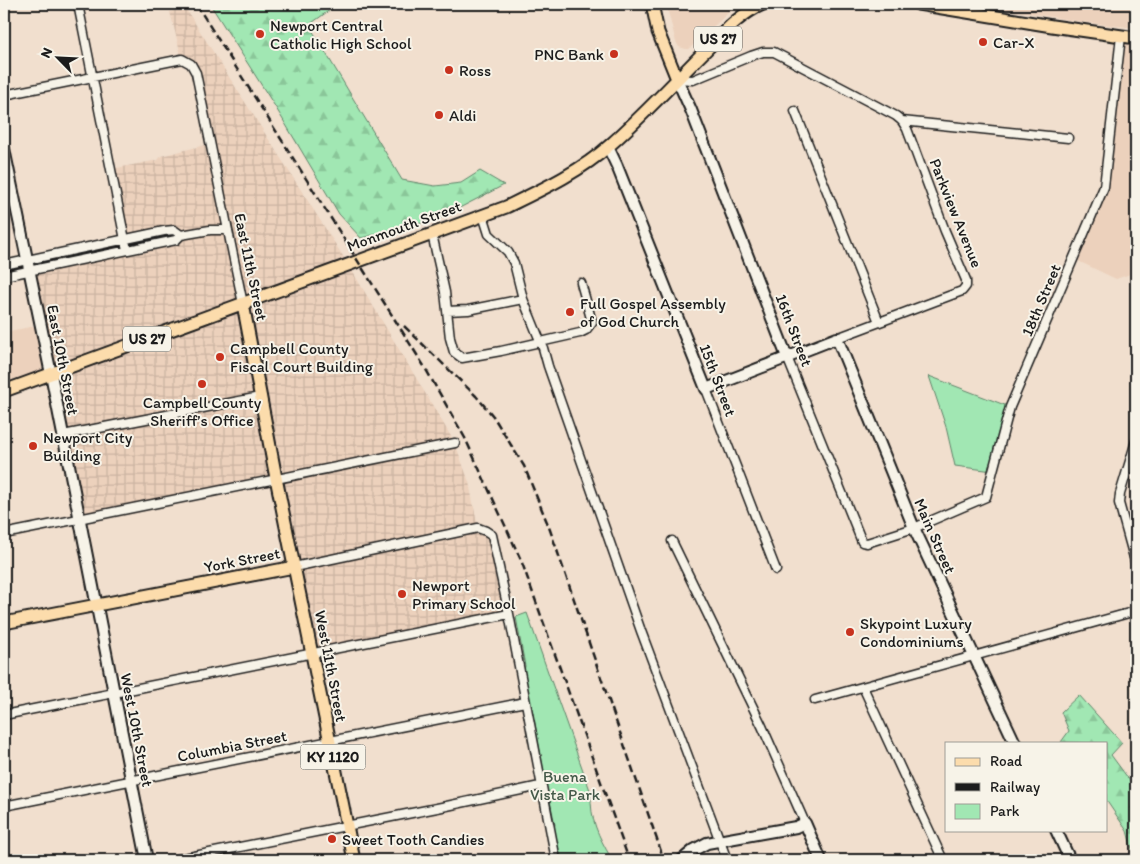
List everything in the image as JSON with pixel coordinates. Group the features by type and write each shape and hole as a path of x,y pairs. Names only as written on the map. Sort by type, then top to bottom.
{"main road":[{"path":"652,4 658,32 677,79"},
{"name":"Monmouth Street","path":"4,391 506,207 555,182 582,166 608,147 739,20 763,4"},
{"path":"913,4 924,12 993,22 1004,18"},
{"path":"918,4 1136,38"},
{"name":"East 11th Street","path":"243,304 294,567"},
{"name":"York Street","path":"4,623 294,567"},
{"name":"West 11th Street","path":"294,567 354,860"}],"street":[{"path":"78,4 127,250"},
{"name":"18th Street","path":"914,528 983,499 987,494 1010,408 1104,187 1121,36"},
{"path":"677,79 693,80 751,56 763,52 774,52 902,120 1068,138"},
{"name":"East 11th Street","path":"93,77 182,59 191,64 196,73 243,304"},
{"path":"4,95 93,77"},
{"name":"16th Street","path":"677,79 862,542 867,543 914,528"},
{"path":"794,111 879,322"},
{"name":"Parkview Avenue","path":"706,389 962,292 967,283 902,120"},
{"name":"15th Street","path":"608,147 706,389 776,570"},
{"name":"East 10th Street","path":"4,149 51,374 96,606"},
{"path":"482,215 489,234 508,252 514,263 523,298 646,646 727,860"},
{"path":"4,265 174,230 181,234 227,230"},
{"path":"4,276 176,240 181,234"},
{"path":"432,234 445,292 450,338 454,352 458,356 465,358 580,333 586,330 592,322 581,283"},
{"path":"447,311 468,310 523,298"},
{"name":"Main Street","path":"837,338 914,528 1015,742"},
{"path":"63,435 173,416 260,397"},
{"path":"1136,441 1119,503 1136,565"},
{"path":"4,534 455,443"},
{"name":"York Street","path":"294,567 478,528 492,535 509,614"},
{"path":"672,541 762,726 822,860"},
{"name":"West 10th Street","path":"96,606 147,860"},
{"path":"815,700 974,657 1136,610"},
{"path":"4,715 509,614 540,786 556,860"},
{"path":"863,687 943,860"},
{"name":"Columbia Street","path":"4,806 525,702"},
{"path":"174,860 540,786"},
{"path":"682,860 694,850 707,844 796,827 805,823"},
{"path":"1057,832 1070,860"}],"shaded area":[{"path":"666,4 742,4 728,13 689,49 686,49 679,47 676,42"},
{"path":"974,4 1136,4 1136,28 1081,22"},
{"path":"184,6 348,264 455,443 469,482 478,528 492,535 509,614 312,653 276,478 79,519 27,260 125,239 112,169 158,160 161,156 209,144 196,73 182,59 170,12"},
{"path":"1121,36 1136,38 1136,272 1116,279 1074,259 1104,187"},
{"path":"41,325 51,374 4,391 4,332"}],"green space":[{"path":"210,4 362,4 355,9 334,7 309,25 402,180 435,186 461,183 480,171 504,185 438,219 361,238 339,214 276,108"},
{"path":"929,376 1010,407 993,471 955,466 946,427"},
{"name":"Buena Vista Park","path":"527,613 591,793 593,819 611,858 604,860 558,860 553,829 555,825 550,801 546,798 541,773 543,768 534,719 529,715 523,674 525,666 516,617"},
{"path":"1079,695 1122,743 1111,755 1136,789 1136,857 1134,856 1127,831 1108,803 1108,742 1061,742 1069,731 1061,712"}],"railway":[{"path":"196,4 424,366 465,438 521,560 629,860"},
{"path":"404,326 476,396 493,416 524,466 549,527 664,860"}],"place":[{"name":"Newport Central Catholic High School","path":"260,34"},
{"name":"Car-X","path":"983,42"},
{"name":"PNC Bank","path":"614,54"},
{"name":"Ross","path":"449,70"},
{"name":"Aldi","path":"439,115"},
{"name":"Full Gospel Assembly of God Church","path":"570,312"},
{"name":"Campbell County Fiscal Court Building","path":"220,357"},
{"name":"Campbell County Sheriff’s Office","path":"202,384"},
{"name":"Newport City Building","path":"33,446"},
{"name":"Newport Primary School","path":"402,594"},
{"name":"Skypoint Luxury Condominiums","path":"850,632"},
{"name":"Sweet Tooth Candies","path":"332,839"}]}
